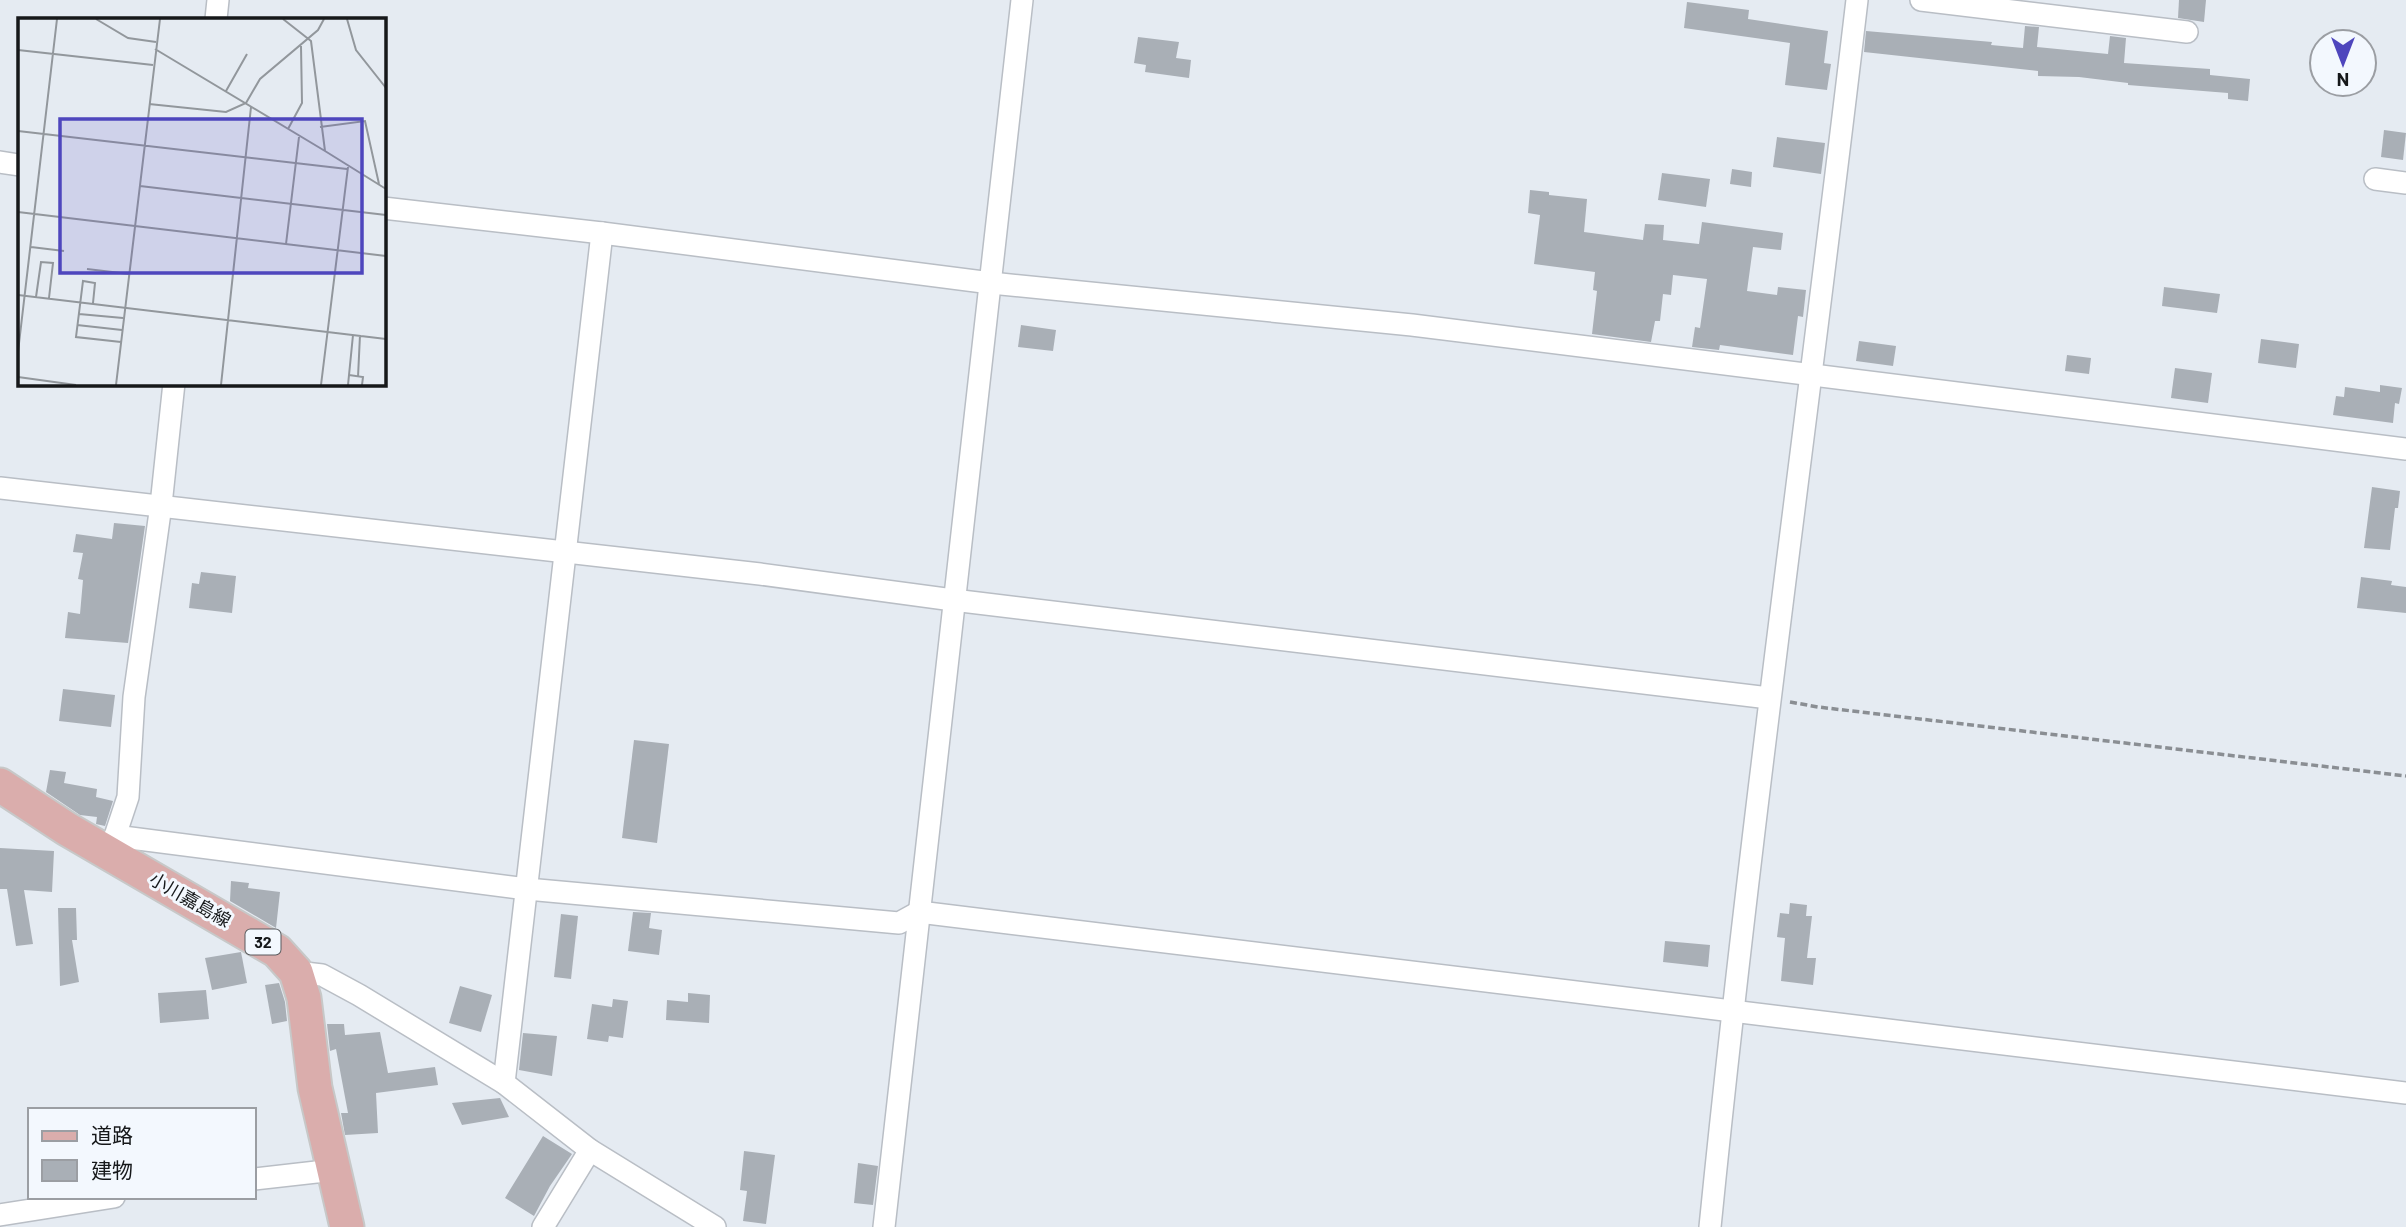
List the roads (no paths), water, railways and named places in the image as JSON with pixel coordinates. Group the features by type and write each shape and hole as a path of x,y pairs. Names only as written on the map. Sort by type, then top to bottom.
{"main road":[{"name":"小川嘉島線","path":"0,785 67,829 111,844 277,951 296,972"},
{"name":"32","path":"296,972 304,998 315,1088 347,1227"}],"street":[{"path":"216,18 219,0"},
{"path":"884,1227 1022,0"},
{"path":"1710,1227 1732,1010 1769,698 1812,377 1857,0"},
{"path":"1921,0 2187,32"},
{"path":"0,162 18,165"},
{"path":"2375,179 2406,183"},
{"path":"385,208 991,283 1412,325 2406,449"},
{"path":"504,1083 602,233"},
{"path":"174,385 161,505 134,698 128,797 111,844 527,889 899,923 919,912 2406,1093"},
{"path":"0,488 760,574 953,600 1769,698"},
{"path":"296,972 322,975 504,1083 590,1150 715,1227"},
{"path":"543,1227 590,1150"},
{"path":"256,1179 334,1170"},
{"path":"0,1215 101,1199"}]}
